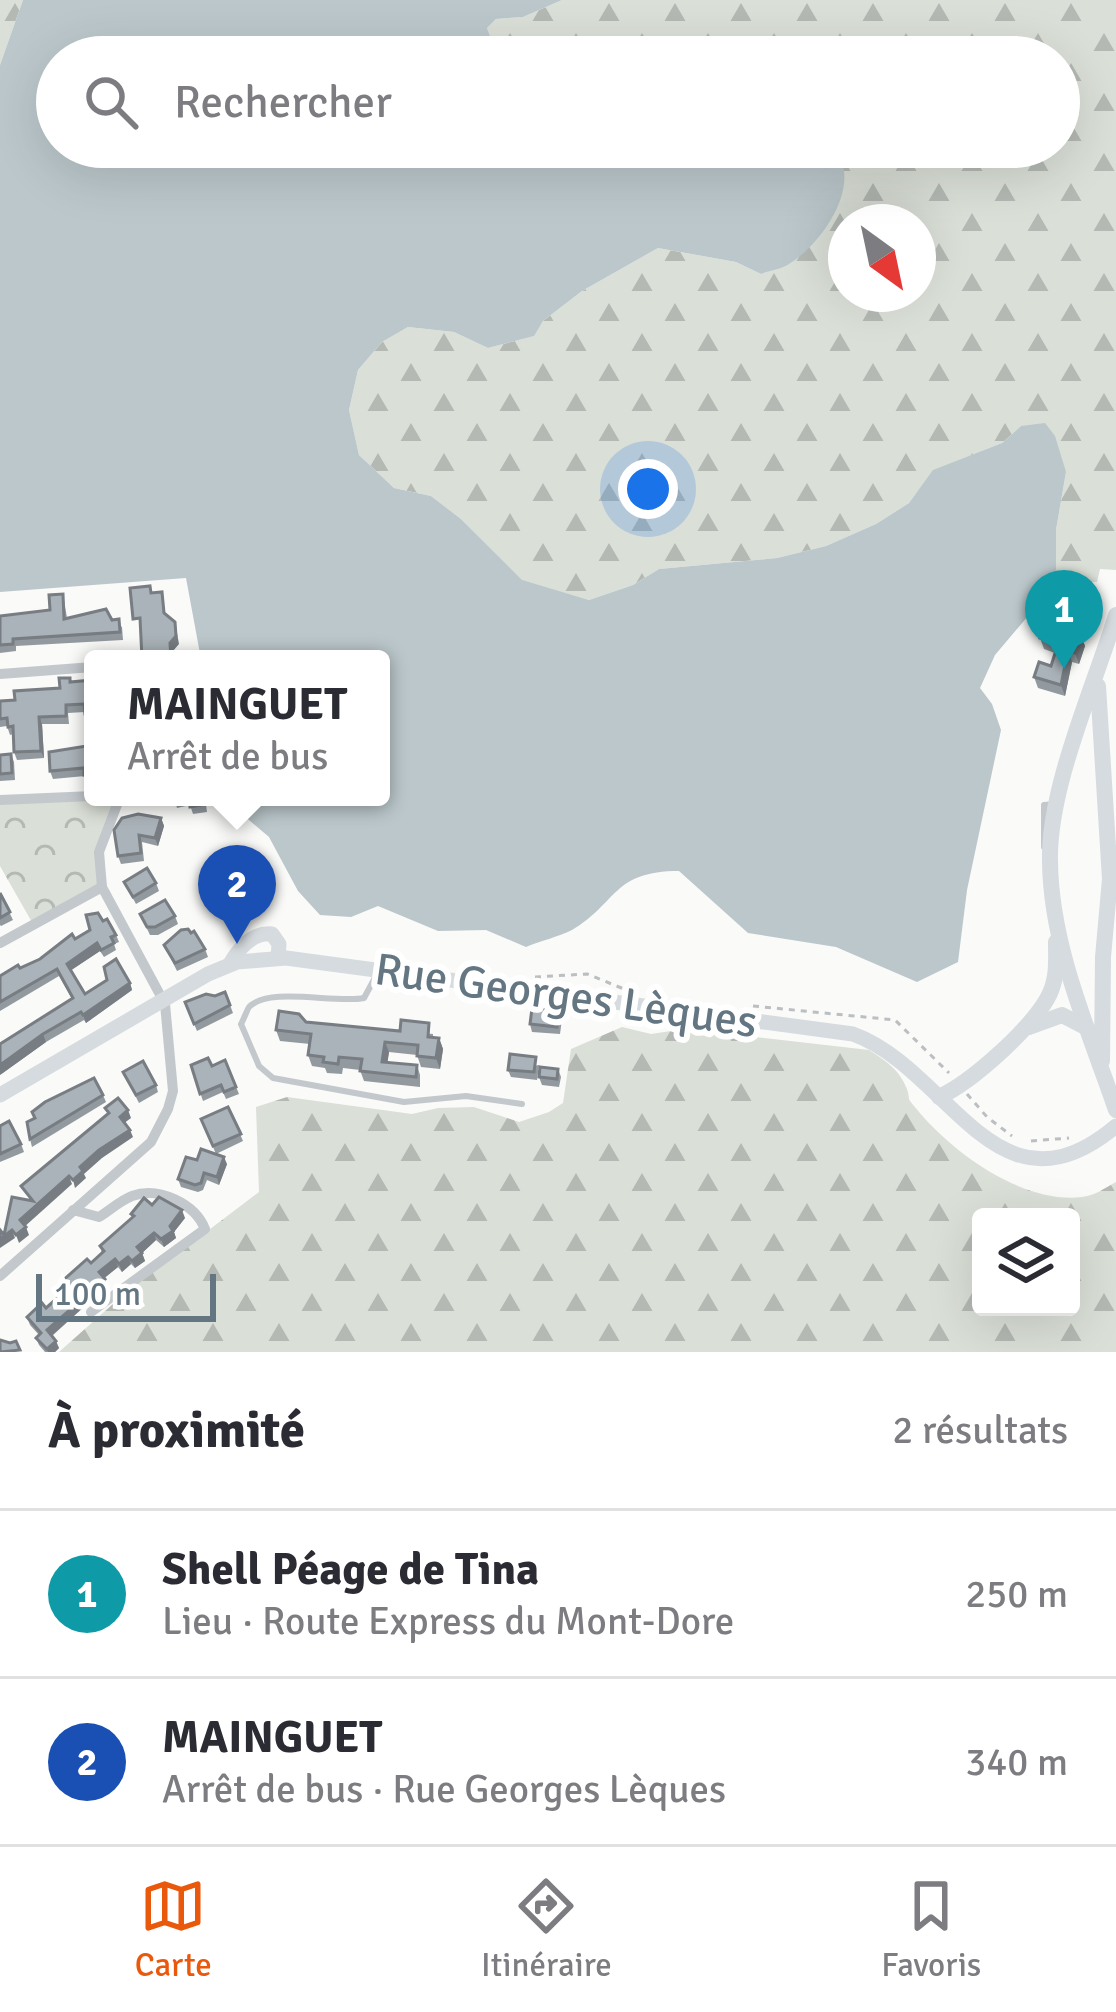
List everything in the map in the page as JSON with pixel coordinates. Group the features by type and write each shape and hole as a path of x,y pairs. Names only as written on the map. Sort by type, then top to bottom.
{"main road":[{"path":"945,1103 960,1084 1023,1030 1047,999 1057,974 1049,859 1058,804 1116,615"},
{"path":"1097,677 1116,919"},
{"path":"1096,1029 1110,879"},
{"path":"1054,917 1096,1029 1116,1110"},
{"path":"230,964 243,946 263,934 272,934 278,941 278,958"},
{"name":"Rue Georges Lèques","path":"0,1095 230,964 278,958 853,1034 886,1049 990,1144 1035,1158 1077,1150 1116,1126"},
{"path":"1096,1029 1116,984"},
{"path":"1023,1030 1062,1015 1096,1029"}],"street":[{"path":"0,674 84,668"},
{"path":"0,800 84,796"},
{"path":"0,1276 152,1142 173,1091 163,999 102,887 99,852 116,806"},
{"path":"0,943 102,887"},
{"path":"73,1210 99,1217 133,1196 159,1194 183,1203 204,1222 205,1229 92,1312"}],"lane":[{"path":"378,970 364,998 345,1002 264,999 249,1007 242,1024 259,1066 273,1078 298,1085 404,1102 466,1096 522,1104"}],"green space":[{"path":"0,0 23,0 0,65"},
{"path":"562,0 1116,0 1116,570 1100,569 1097,582 1051,581 1066,472 1021,426 1002,443 934,470 909,503 826,546 777,558 659,569 633,585 589,600 522,581 461,519 431,496 394,488 359,455 349,410 358,370 382,342 408,327 454,332 488,348 533,336 543,321 582,291 658,248 736,262 761,274 799,255 828,215 828,312 936,312 936,204 832,204 840,168 1080,168 1080,36 490,36 487,28 496,19 523,17"},
{"path":"84,799 84,806 116,806 99,852 102,887 33,924 0,866 0,800"},
{"path":"622,1027 651,1034 684,1029 869,1050 896,1071 910,1101 929,1123 989,1171 1035,1192 1059,1197 1086,1196 1116,1182 1116,1352 59,1352 123,1295 259,1192 256,1107 287,1097 412,1114 474,1107 519,1122 563,1103 571,1049"}],"shaded area":[{"path":"23,0 562,0 523,17 496,19 487,28 490,36 36,36 36,168 843,168 842,194 838,204 828,204 828,224 815,242 786,266 761,274 736,262 658,248 582,291 543,321 534,336 488,348 454,332 408,327 382,342 358,370 349,410 359,455 394,488 431,496 461,519 522,580 589,600 633,585 659,569 777,558 826,546 909,503 933,470 1002,443 1021,426 1045,423 1055,436 1066,472 1056,530 1056,570 1044,597 995,655 980,688 1001,730 967,890 958,962 917,982 836,947 748,933 679,871 640,876 572,930 526,947 486,930 438,931 378,906 351,917 320,915 298,891 269,837 231,806 390,806 390,650 199,650 186,578 0,592 0,65"}],"building":[{"path":"150,586 151,593 162,592 164,613 175,622 170,650 142,650 140,618 133,619 130,588"},
{"path":"63,594 64,619 106,609 112,620 119,619 120,632 13,639 13,644 0,645 0,616 50,610 49,595"},
{"path":"1045,623 1080,634 1075,653 1068,650 1061,685 1034,677 1039,662 1051,666 1058,644 1040,638"},
{"path":"59,678 84,681 84,704 66,705 66,716 39,717 41,751 14,752 13,726 8,727 7,718 0,719 0,701 15,700 14,691 60,688"},
{"path":"84,746 84,768 50,771 49,752"},
{"path":"11,754 12,773 0,774 0,755"},
{"path":"138,814 161,818 155,838 139,835 141,853 118,856 114,830 122,818"},
{"path":"147,868 156,883 133,897 124,882"},
{"path":"0,893 10,912 0,918"},
{"path":"165,900 175,916 147,927 140,914"},
{"path":"98,913 116,935 111,937 114,943 101,950 97,943 67,964 85,994 107,980 104,967 116,959 130,983 0,1065 0,1044 73,998 57,969 0,1002 0,976 40,959 72,934 75,939 90,930 86,915"},
{"path":"188,929 205,949 175,963 164,945"},
{"path":"225,992 230,1005 194,1024 185,1002"},
{"path":"532,1008 559,1012 557,1027 530,1024"},
{"path":"279,1011 299,1014 306,1022 400,1031 401,1020 429,1023 428,1037 439,1038 436,1058 417,1056 418,1045 385,1042 382,1062 417,1065 416,1077 360,1071 362,1059 339,1057 338,1064 323,1062 324,1057 308,1055 311,1034 276,1030"},
{"path":"510,1054 536,1057 534,1072 508,1070"},
{"path":"208,1058 212,1066 225,1060 236,1087 224,1092 221,1085 200,1094 191,1065"},
{"path":"143,1061 156,1085 136,1095 123,1072"},
{"path":"540,1067 558,1069 557,1079 539,1077"},
{"path":"94,1078 103,1095 30,1139 27,1122 35,1118 32,1112"},
{"path":"118,1098 128,1110 120,1117 130,1130 99,1150 73,1180 69,1176 20,1220 26,1227 0,1239 12,1197 33,1201 21,1186 109,1113 105,1108"},
{"path":"228,1107 241,1134 213,1146 201,1119"},
{"path":"9,1121 21,1144 0,1154 0,1126"},
{"path":"201,1149 224,1157 217,1177 204,1173 195,1185 178,1179 186,1157 197,1160"},
{"path":"159,1197 182,1210 170,1226 173,1231 161,1239 154,1233 137,1247 142,1253 132,1261 128,1257 119,1264 115,1259 99,1272 105,1279 47,1330 56,1341 47,1349 27,1317 62,1294 60,1283 104,1251 100,1246 134,1216 144,1198 152,1205"},
{"path":"0,1340 16,1341 20,1350 0,1352"}],"place":[{"name":"Shell Péage de Tina","path":"1064,669"},
{"name":"MAINGUET","path":"237,944"}]}
